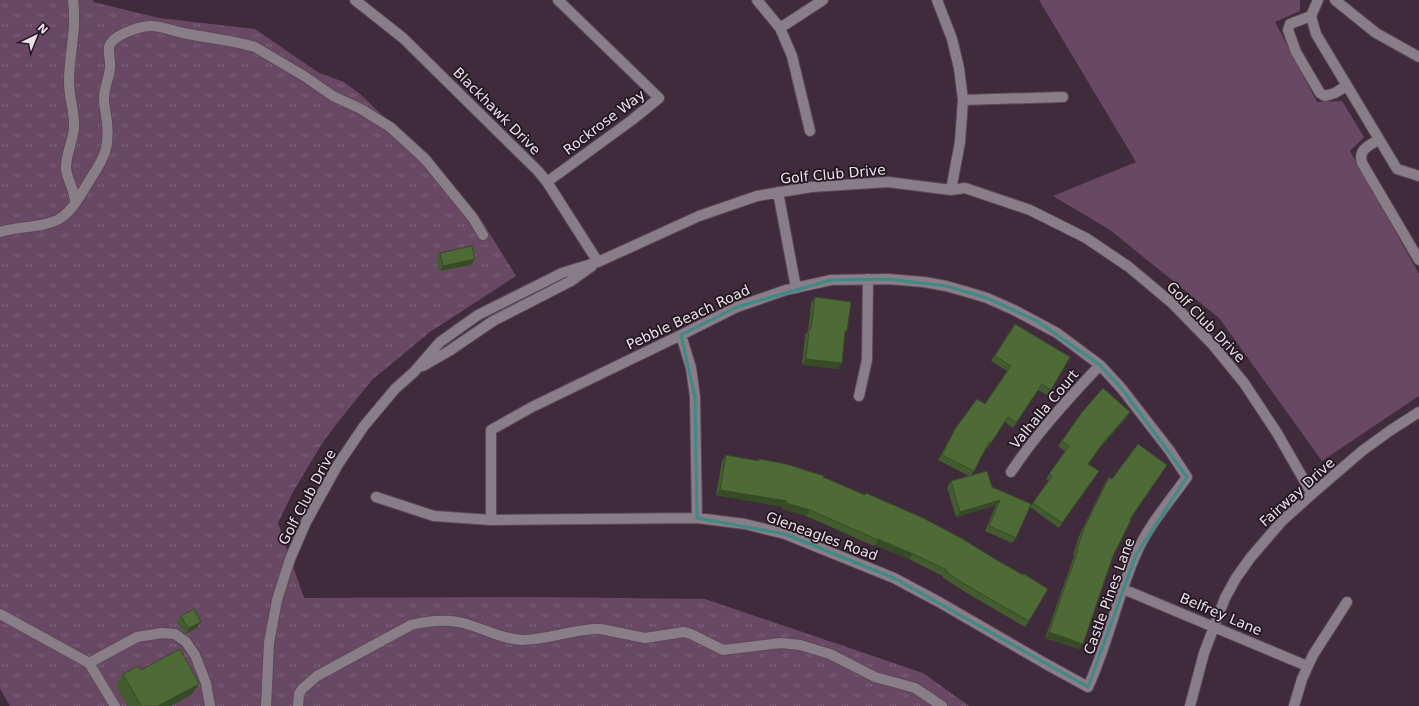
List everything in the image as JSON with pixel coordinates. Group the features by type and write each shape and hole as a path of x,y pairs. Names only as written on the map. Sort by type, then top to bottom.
{"street":[{"path":"73,0 74,29 69,84 74,127 73,138 66,165 68,176 74,189 75,202"},
{"name":"Blackhawk Drive","path":"355,0 403,38 538,171 547,182 598,262"},
{"name":"Rockrose Way","path":"547,182 632,120 659,98 558,0"},
{"path":"757,0 780,28 792,56 810,130"},
{"path":"780,28 822,0"},
{"path":"937,0 952,39 959,68 963,100 960,142 951,190"},
{"path":"1318,0 1310,16 1290,24 1288,30 1296,52 1320,93 1325,96 1335,93 1346,86"},
{"path":"1335,0 1376,33 1419,57"},
{"path":"1310,16 1316,34 1378,140 1397,169 1419,176"},
{"path":"0,232 46,224 59,219 67,213 100,165 107,146 104,90 110,70 109,48 111,42 124,34 143,27 151,26 194,36 246,44 255,47 304,76 333,96 367,113 390,128 425,159 473,218 483,235"},
{"path":"963,100 1063,97"},
{"path":"1378,140 1366,147 1361,152 1362,163 1419,260"},
{"name":"Golf Club Drive","path":"266,706 269,643 277,600 290,559 306,522 337,466 364,426 395,390 426,362 440,342 478,315 562,273 598,262 699,216 757,196 811,187 888,182 951,190 965,188 1030,210 1086,238 1129,267 1173,304 1213,345 1244,383 1277,433 1312,494"},
{"path":"778,192 796,288"},
{"path":"859,396 867,360 868,279"},
{"name":"Pebble Beach Road","path":"491,520 491,430 532,406 682,336 737,307 796,288 831,280 888,279 939,284 988,298 1057,333 1100,365 1122,389 1170,451 1187,477"},
{"path":"682,336 691,368 695,397 697,518"},
{"name":"Valhalla Court","path":"1011,472 1022,455 1052,417 1100,365"},
{"name":"Fairway Drive","path":"1190,706 1204,653 1225,598 1236,578 1251,558 1282,521 1312,494 1362,452 1391,430 1419,412"},
{"name":"Castle Pines Lane","path":"1088,686 1098,665 1123,589 1141,543 1187,477"},
{"name":"Gleneagles Road","path":"376,497 434,516 491,520 697,518 745,524 785,534 894,578 939,602 1046,664 1088,686"},
{"name":"Belfrey Lane","path":"1123,589 1307,666"},
{"path":"1294,706 1307,666 1347,602"},
{"path":"0,614 89,663 115,706"},
{"path":"298,706 299,694 302,689 317,676 411,625 434,621 462,623 501,636 521,640 556,636 594,629 645,638 684,632 723,650 736,650 771,644 800,645 830,654 875,677 915,688 942,706"},
{"path":"89,663 137,637 162,633 175,634 186,642 195,655 206,683 210,706"}],"highlighted area":[{"path":"888,279 946,286 987,298 1037,321 1100,365 1122,389 1187,477 1136,555 1088,687 894,578 785,534 697,518 695,397 681,335 737,307 831,280"}],"green space":[{"path":"0,0 93,0 93,2 159,18 255,29 319,73 344,82 360,94 440,170 482,221 516,276 430,332 373,379 323,442 293,492 278,523 304,598 533,597 705,599 923,673 969,706 10,706 0,689"},
{"path":"1039,0 1300,0 1300,11 1275,22 1317,102 1342,101 1364,137 1350,151 1419,274 1419,396 1322,461 1219,318 1110,230 1053,196 1136,162"}],"building":[{"path":"472,246 475,259 443,266 440,253"},
{"path":"815,297 851,302 847,331 845,331 842,363 806,359 809,329 811,329"},
{"path":"1015,324 1070,357 1051,390 1042,384 1016,423 1008,417 991,443 989,442 974,471 942,455 955,429 977,399 985,404 1011,366 995,356"},
{"path":"1103,388 1130,412 1103,443 1088,464 1099,471 1062,523 1033,503 1052,476 1049,474 1069,446 1062,441 1082,412"},
{"path":"1138,444 1167,465 1130,519 1131,520 1113,556 1083,644 1049,632 1078,550 1077,549 1083,531 1109,477 1112,479"},
{"path":"726,455 786,464 824,476 823,477 865,495 866,493 923,518 961,538 1048,589 1029,621 971,588 946,572 947,570 810,510 786,503 787,501 720,490"},
{"path":"987,471 992,487 1031,504 1016,538 989,526 1000,500 960,512 951,481"},
{"path":"194,609 201,622 189,628 181,616"},
{"path":"180,649 199,684 158,706 141,706 123,674 138,666 141,670"}]}
